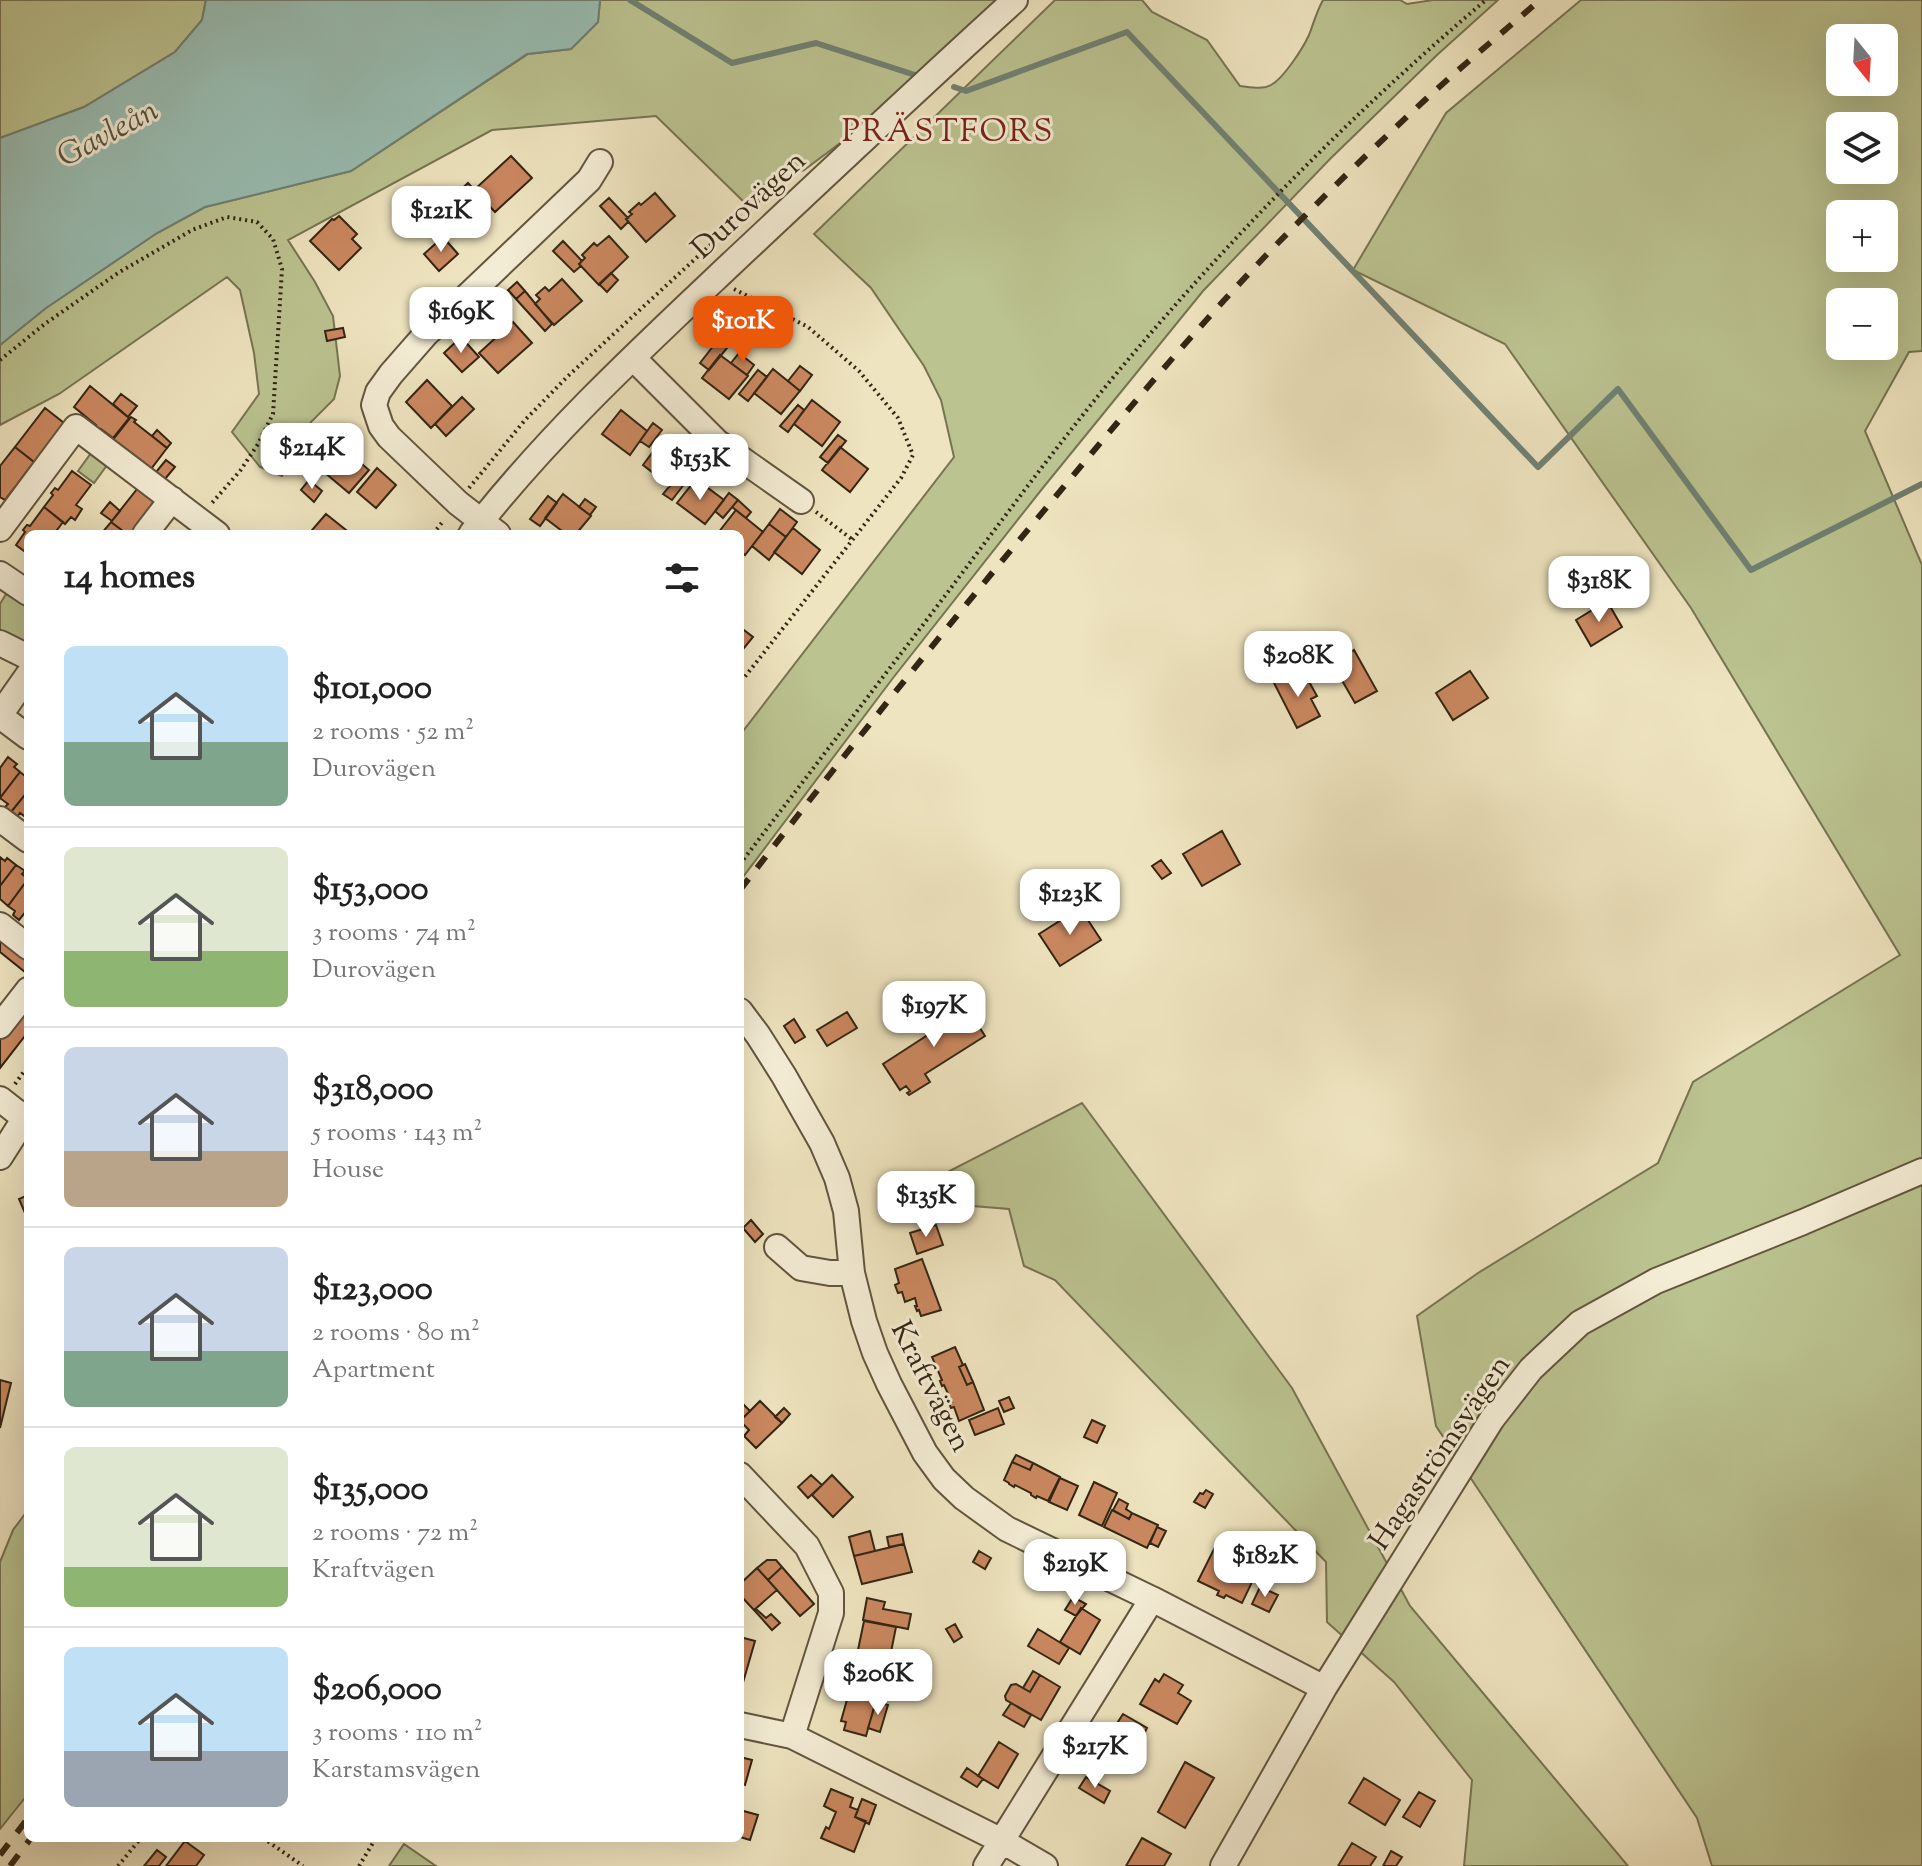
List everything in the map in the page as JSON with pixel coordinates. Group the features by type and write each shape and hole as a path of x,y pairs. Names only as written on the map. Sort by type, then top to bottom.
{"street":[{"name":"Durovägen","path":"484,530 556,435 633,358 1015,0"},
{"path":"484,530 389,437 376,415 374,405 378,392 426,334 558,211 589,180 600,162"},
{"path":"633,358 717,442 801,501"},
{"path":"0,529 76,427 207,526"},
{"path":"148,530 172,499"},
{"path":"0,574 24,590"},
{"path":"0,643 24,655"},
{"path":"24,681 0,715 24,734"},
{"path":"0,819 24,837"},
{"path":"0,925 24,944"},
{"path":"0,1026 24,995"},
{"name":"Kraftvägen","path":"744,1016 778,1066 822,1143 837,1178 846,1211 852,1273 864,1321 889,1384 925,1453 944,1479 964,1498 1007,1529 1152,1599 1324,1688"},
{"path":"0,1099 24,1115"},
{"path":"0,1157 24,1121"},
{"name":"Hagaströmsvägen","path":"1223,1866 1324,1688 1492,1419 1531,1369 1580,1323 1656,1281 1922,1171"},
{"path":"777,1247 801,1268 852,1273"},
{"path":"744,1479 807,1546 831,1593 831,1613 792,1736"},
{"path":"986,1866 1152,1599"},
{"path":"744,1726 792,1736 1002,1841 1045,1866"}],"path":[{"path":"744,859 1016,501 1107,386 1214,261 1333,139 1486,0"},
{"path":"490,462 568,376 757,202 780,186 797,185 805,195"},
{"path":"0,360 46,323 118,273 192,230 227,217 257,222 273,239 282,269 273,414 207,526"},
{"path":"714,281 808,327 859,371 898,418 913,455 901,478 744,678"},
{"path":"801,501 853,540"},
{"path":"118,1866 138,1842"},
{"path":"269,1842 303,1866"},
{"path":"359,1866 374,1842"}],"green space":[{"path":"0,0 206,0 202,20 175,52 84,107 0,138"},
{"path":"600,0 999,0 851,135 804,170 763,185 745,203 656,116 492,130 288,240 333,316 340,376 334,399 311,422 282,476 260,467 232,432 259,394 254,353 240,290 227,277 59,394 0,425 0,345 46,308 157,233 205,207 351,171 528,54 571,49 598,22"},
{"path":"1055,0 1142,0 1152,12 1207,40 1240,86 1260,88 1276,81 1293,62 1309,35 1323,0 1400,0 1407,4 1433,0 1498,0 1330,159 1203,291 893,678 744,876 744,730 954,457 941,400 924,366 871,288 814,234"},
{"path":"1581,0 1922,0 1922,351 1909,352 1865,431 1922,565 1922,1866 1712,1866 1697,1818 1436,1426 1417,1316 1478,1273 1658,1163 1693,1082 1900,955 1691,608 1505,344 1353,270 1446,113"},
{"path":"94,449 110,461 94,483 78,471"},
{"path":"6,594 24,605 24,645 0,633 0,604"},
{"path":"1082,1103 1292,1388 1410,1606 1628,1866 1464,1866 1472,1780 1394,1682 1327,1622 1326,1562 1055,1280 1024,1266 1009,1209 960,1205 926,1183"},
{"path":"24,1515 24,1799 0,1829 0,1562 13,1530"},
{"path":"404,1844 436,1866 389,1866"}],"water":[{"name":"Gavleån","path":"206,0 600,0 598,22 571,49 527,54 351,171 205,207 157,233 46,308 0,345 0,138 84,107 175,52 202,20"}],"building":[{"path":"511,156 532,178 495,212 474,190"},
{"path":"468,183 489,206 474,220 453,197"},
{"path":"655,193 675,216 646,242 626,219 639,203 641,205"},
{"path":"609,198 628,218 621,229 600,206"},
{"path":"339,216 357,234 352,239 361,248 339,270 310,241"},
{"path":"609,236 628,257 599,285 579,264 585,258 582,255 594,243 597,246"},
{"path":"443,237 458,254 439,271 424,254"},
{"path":"563,241 582,261 574,272 553,251"},
{"path":"611,273 618,280 607,292 599,284"},
{"path":"562,279 582,301 554,325 535,304 540,299 536,295 545,287 549,291"},
{"path":"517,282 525,291 516,299 508,290"},
{"path":"525,291 552,324 545,331 516,299"},
{"path":"513,322 532,343 498,373 479,353"},
{"path":"343,328 345,337 327,341 325,331"},
{"path":"461,337 479,357 462,372 444,353"},
{"path":"718,340 727,348 709,370 700,363"},
{"path":"739,353 754,365 747,375 731,363"},
{"path":"720,355 748,376 729,399 702,378"},
{"path":"800,366 812,375 800,391 788,381"},
{"path":"773,369 800,391 781,414 754,393"},
{"path":"758,370 767,377 748,401 739,394"},
{"path":"427,380 452,406 431,428 406,402"},
{"path":"90,386 129,418 113,438 101,429 99,431 74,407"},
{"path":"121,394 137,406 128,417 113,404"},
{"path":"462,397 474,409 446,436 435,424"},
{"path":"812,400 840,422 822,446 794,424"},
{"path":"798,405 804,410 788,432 780,426"},
{"path":"45,408 64,423 47,451 44,449 34,462 15,447"},
{"path":"621,410 647,431 630,455 602,434"},
{"path":"131,417 167,448 151,469 139,459 137,462 132,458 134,455 112,441"},
{"path":"653,423 662,430 649,447 640,441"},
{"path":"157,430 171,443 167,448 152,436"},
{"path":"311,435 324,445 313,458 300,447"},
{"path":"838,435 846,441 828,463 820,457"},
{"path":"330,437 369,470 349,493 311,461"},
{"path":"661,441 688,462 670,486 643,465"},
{"path":"15,447 34,462 18,483 21,485 18,489 15,487 5,500 0,497 0,466"},
{"path":"840,447 868,469 850,492 822,470"},
{"path":"166,460 175,467 165,479 156,472"},
{"path":"377,468 396,485 376,508 357,492"},
{"path":"72,471 91,485 76,505 82,509 75,520 71,517 65,524 44,507 53,495 51,493 55,488 58,490"},
{"path":"677,477 685,483 672,500 663,494"},
{"path":"696,479 724,500 705,524 677,503"},
{"path":"309,480 322,491 314,502 301,490"},
{"path":"141,484 161,498 136,530 122,530 111,522"},
{"path":"729,493 738,500 723,518 715,511"},
{"path":"563,494 591,516 579,530 561,530 545,518"},
{"path":"548,496 557,503 540,526 530,519"},
{"path":"585,499 596,507 590,515 579,507"},
{"path":"738,500 751,512 746,518 732,507"},
{"path":"110,502 120,511 112,521 101,513"},
{"path":"44,507 63,522 57,530 23,530 30,526"},
{"path":"780,509 797,522 786,537 769,524"},
{"path":"736,510 763,532 745,555 744,530 720,530"},
{"path":"326,514 346,530 312,530"},
{"path":"111,522 122,530 104,530"},
{"path":"769,524 786,537 769,560 752,546"},
{"path":"793,528 820,550 802,574 774,552"},
{"path":"24,533 24,551 16,545"},
{"path":"1607,601 1622,627 1591,646 1576,620"},
{"path":"744,630 753,637 744,648"},
{"path":"1354,650 1377,691 1355,703 1332,663"},
{"path":"1470,671 1488,698 1453,720 1436,693"},
{"path":"1294,672 1299,682 1307,678 1317,696 1311,699 1320,716 1297,728 1274,683"},
{"path":"8,757 17,764 14,767 20,772 0,798 0,768"},
{"path":"20,772 24,775 24,796 11,812 5,807 8,804 0,798"},
{"path":"24,796 24,816 20,813 17,817 11,812"},
{"path":"1222,831 1240,864 1202,886 1183,854"},
{"path":"0,857 16,865 0,886"},
{"path":"1161,860 1171,873 1162,879 1152,866"},
{"path":"16,865 24,870 24,884 8,906 0,899 0,886"},
{"path":"24,884 24,914 19,920 13,915 15,911 8,906"},
{"path":"1080,908 1101,940 1060,966 1039,934"},
{"path":"0,930 24,949 24,971 0,952"},
{"path":"963,1002 985,1036 925,1074 930,1082 909,1095 906,1086 900,1090 883,1064 940,1027 936,1020"},
{"path":"24,1010 24,1037 0,1068 0,1040"},
{"path":"847,1012 857,1028 827,1046 817,1030"},
{"path":"794,1019 805,1037 795,1043 784,1026"},
{"path":"751,1220 763,1234 755,1242 744,1227"},
{"path":"936,1225 943,1245 917,1254 910,1233"},
{"path":"922,1259 941,1310 921,1316 915,1306 915,1298 905,1302 902,1292 898,1293 895,1269"},
{"path":"955,1347 967,1385 973,1382 984,1410 959,1421 932,1357"},
{"path":"965,1364 973,1382 967,1385 959,1367"},
{"path":"0,1380 11,1383 0,1428"},
{"path":"1009,1397 1014,1408 1004,1412 999,1401"},
{"path":"760,1401 782,1423 756,1448 744,1436 749,1430 744,1425 744,1417"},
{"path":"784,1408 790,1414 782,1423 775,1417"},
{"path":"998,1408 1004,1424 975,1435 969,1420"},
{"path":"1092,1420 1105,1426 1097,1443 1084,1437"},
{"path":"1016,1455 1033,1463 1030,1470 1012,1462"},
{"path":"1012,1462 1030,1470 1033,1463 1060,1477 1048,1501 1036,1498 1004,1480"},
{"path":"811,1475 822,1485 808,1498 798,1487"},
{"path":"832,1475 853,1497 833,1517 812,1495"},
{"path":"1060,1478 1078,1486 1067,1510 1049,1502"},
{"path":"1094,1482 1117,1493 1102,1526 1079,1515"},
{"path":"1206,1490 1213,1494 1205,1508 1194,1502"},
{"path":"1119,1499 1128,1504 1126,1509 1132,1513 1129,1519 1113,1510"},
{"path":"1112,1510 1129,1519 1132,1513 1158,1525 1147,1548 1104,1527"},
{"path":"1157,1527 1166,1531 1158,1547 1150,1543"},
{"path":"870,1531 875,1551 854,1556 849,1537"},
{"path":"902,1534 904,1544 889,1547 887,1537"},
{"path":"1218,1541 1233,1549 1225,1566 1253,1580 1242,1603 1226,1595 1224,1598 1217,1595 1219,1591 1198,1581"},
{"path":"904,1544 912,1572 862,1584 854,1556"},
{"path":"979,1551 991,1558 985,1569 973,1562"},
{"path":"767,1560 776,1560 782,1567 768,1580 757,1568"},
{"path":"782,1567 814,1604 800,1616 768,1580"},
{"path":"757,1568 777,1590 754,1610 744,1599 744,1580"},
{"path":"1260,1587 1278,1595 1269,1612 1252,1604"},
{"path":"1073,1597 1086,1604 1076,1616 1065,1610"},
{"path":"867,1598 885,1602 883,1609 911,1614 908,1629 863,1620"},
{"path":"1081,1608 1100,1620 1080,1654 1060,1642"},
{"path":"756,1609 766,1618 771,1614 780,1623 772,1630"},
{"path":"864,1621 896,1627 890,1657 858,1650"},
{"path":"955,1624 962,1637 954,1642 946,1629"},
{"path":"1038,1629 1069,1648 1059,1664 1028,1646"},
{"path":"744,1638 755,1641 744,1679"},
{"path":"856,1666 884,1674 881,1682 854,1675"},
{"path":"1033,1671 1040,1675 1030,1692 1023,1688"},
{"path":"1164,1674 1183,1685 1178,1693 1191,1701 1177,1724 1140,1704 1155,1679 1159,1682"},
{"path":"854,1675 881,1682 866,1736 844,1730 846,1722 841,1721"},
{"path":"1040,1675 1060,1687 1041,1720 1006,1700 1005,1696 1011,1685 1016,1684 1030,1692"},
{"path":"876,1702 888,1705 880,1732 868,1728"},
{"path":"1011,1703 1031,1715 1024,1727 1003,1715"},
{"path":"1123,1714 1147,1728 1141,1740 1116,1725"},
{"path":"1119,1727 1137,1737 1131,1746 1114,1735"},
{"path":"999,1742 1018,1754 998,1788 978,1776"},
{"path":"744,1758 752,1760 744,1785"},
{"path":"1185,1762 1214,1778 1185,1828 1158,1812"},
{"path":"967,1768 983,1779 977,1787 961,1777"},
{"path":"1086,1777 1110,1791 1104,1803 1079,1788"},
{"path":"1364,1778 1400,1800 1385,1825 1349,1803"},
{"path":"831,1789 853,1798 850,1807 858,1810 855,1817 866,1821 854,1852 821,1838 826,1827 829,1829 836,1812 824,1806"},
{"path":"1419,1792 1435,1801 1420,1827 1403,1817"},
{"path":"862,1799 876,1805 869,1824 855,1817"},
{"path":"744,1811 758,1815 750,1840 744,1838"},
{"path":"1142,1838 1171,1854 1164,1866 1126,1866"},
{"path":"184,1842 204,1855 196,1866 166,1866"},
{"path":"1352,1843 1376,1857 1370,1866 1338,1866"},
{"path":"157,1850 166,1857 159,1866 144,1866"},
{"path":"1391,1851 1402,1857 1396,1866 1383,1866"}],"waterway":[{"path":"630,0 732,63 816,43 915,75"},
{"path":"954,87 966,91 1127,32 1538,467 1618,389 1751,570 1922,484"}],"railway":[{"path":"744,885 969,601 1215,310 1387,135 1540,0"},
{"path":"0,1855 24,1823"},
{"path":"10,1866 28,1842"}],"district":[{"name":"PRÄSTFORS","path":"948,130"}]}
